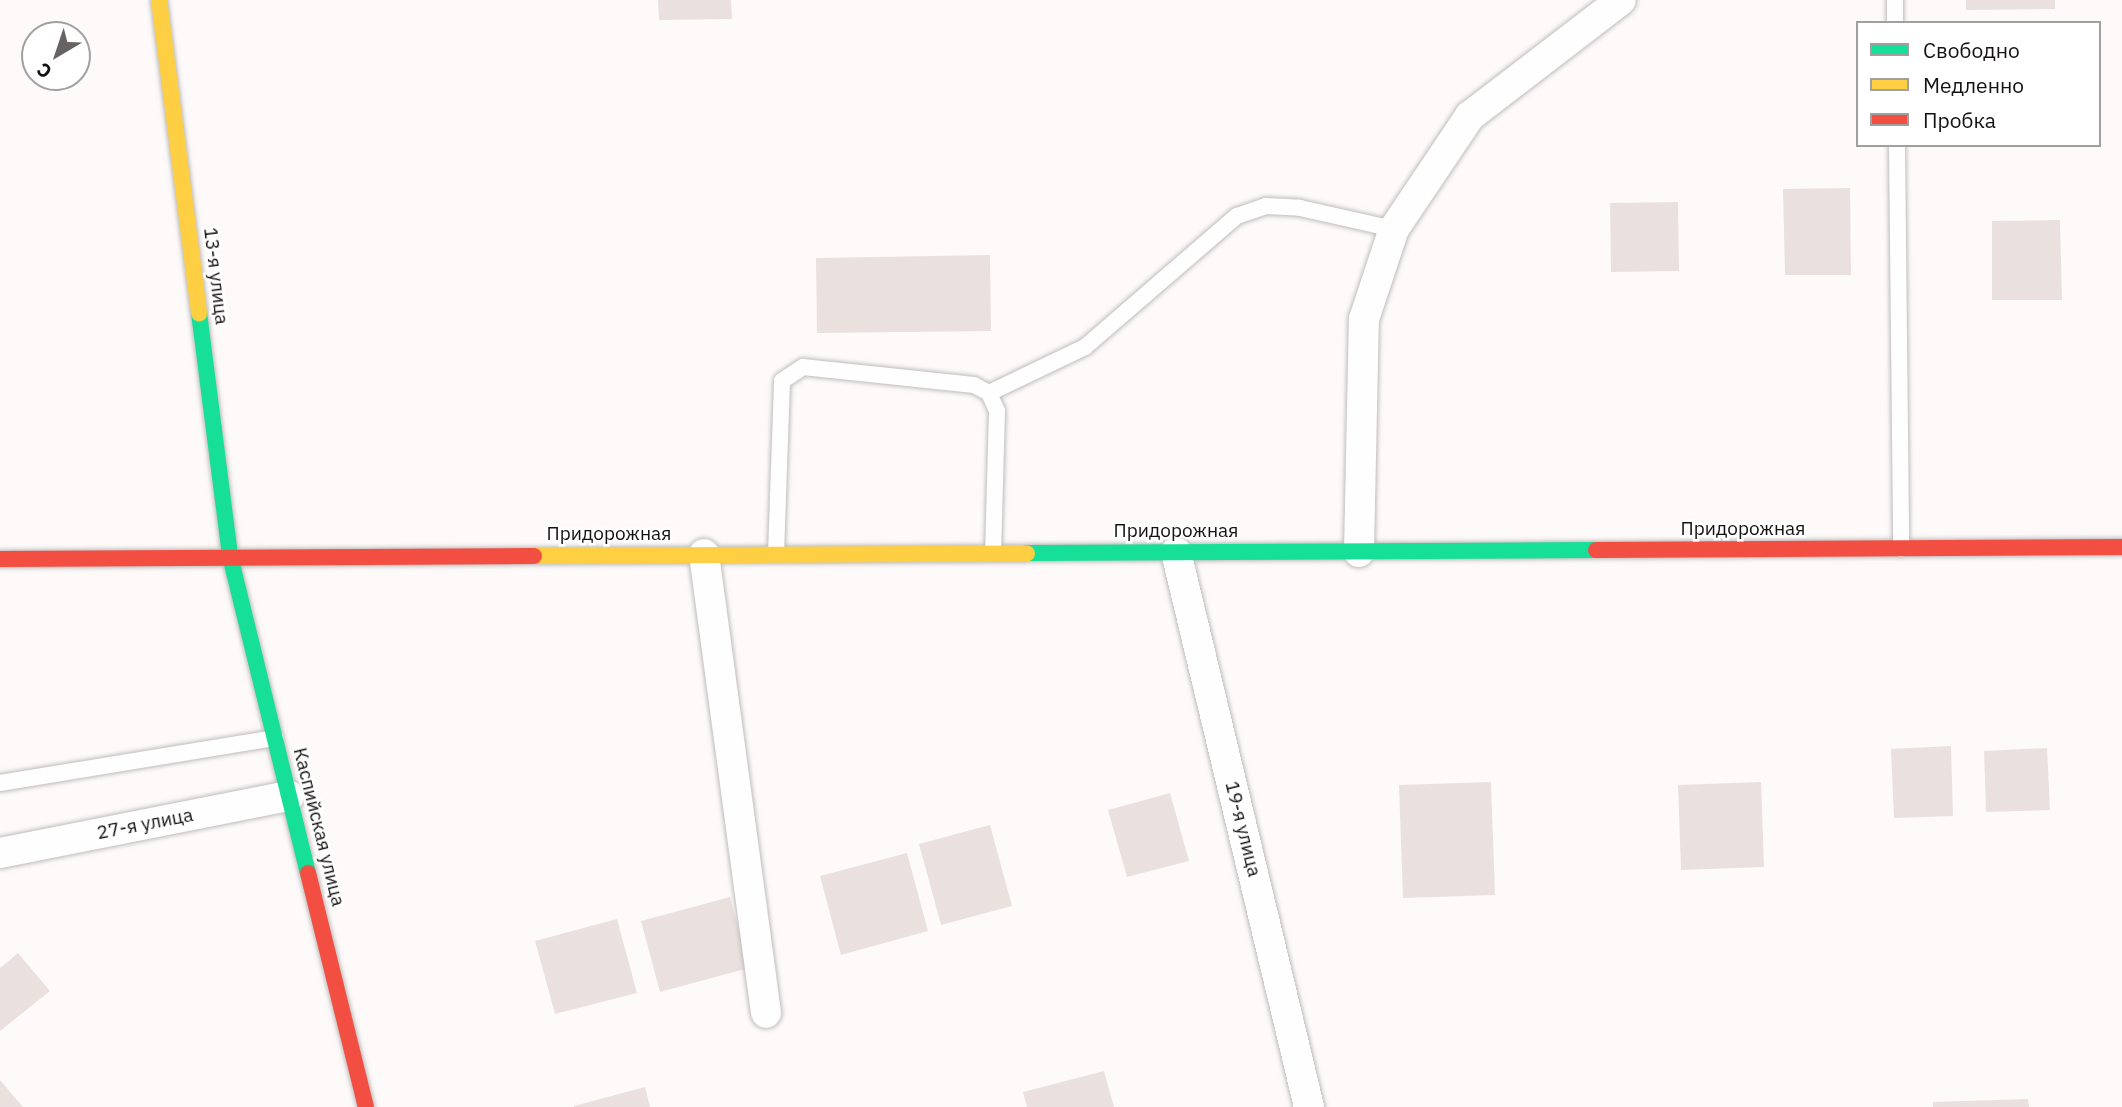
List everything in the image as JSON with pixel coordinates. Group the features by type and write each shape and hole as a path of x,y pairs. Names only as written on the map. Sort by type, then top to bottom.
{"street":[{"name":"13-я улица","path":"159,0 230,556"},
{"path":"1359,552 1364,319 1394,229 1470,117 1621,0"},
{"name":"Придорожная","path":"0,559 993,551 1359,552 2122,547"},
{"name":"19-я улица","path":"1176,552 1309,1107"},
{"path":"704,554 766,1013"},
{"name":"Каспийская улица","path":"230,556 366,1107"},
{"name":"27-я улица","path":"0,853 289,796"}],"lane":[{"path":"1895,0 1895,21"},
{"path":"1896,147 1901,549"},
{"path":"989,393 1085,348 1237,216 1266,206 1300,208 1394,229"},
{"path":"776,554 782,382 790,373 803,367 974,385 989,393 998,411 993,551"},
{"path":"0,783 275,738"}],"building":[{"path":"658,0 731,0 732,19 659,20"},
{"path":"1966,0 2055,0 2055,9 1966,10"},
{"path":"1850,188 1851,275 1785,275 1783,189"},
{"path":"1678,202 1679,271 1611,272 1610,203"},
{"path":"2060,220 2062,300 1992,300 1992,221"},
{"path":"990,255 991,331 817,333 816,258"},
{"path":"1951,746 1953,816 1894,818 1891,749"},
{"path":"2047,748 2050,810 1986,812 1984,751"},
{"path":"1491,782 1495,895 1403,898 1399,785"},
{"path":"1761,782 1764,867 1681,870 1678,785"},
{"path":"1170,793 1189,861 1127,877 1108,810"},
{"path":"990,825 1012,906 941,925 919,844"},
{"path":"907,853 928,931 841,955 820,876"},
{"path":"730,897 749,968 660,992 641,921"},
{"path":"617,919 637,993 555,1014 535,941"},
{"path":"18,953 50,991 0,1031 0,968"},
{"path":"1104,1071 1114,1107 1027,1107 1023,1092"},
{"path":"0,1080 23,1107 0,1107"},
{"path":"645,1087 650,1107 574,1107 574,1106"},
{"path":"2028,1099 2029,1107 1933,1107 1933,1102"}],"traffic: fast":[{"path":"199,313 230,556 308,873"},
{"path":"1027,553 1596,550"}],"traffic: slow":[{"path":"159,0 199,313"},
{"path":"534,556 1027,553"}],"traffic: jam":[{"path":"1596,550 2122,547"},
{"path":"0,559 534,556"},
{"path":"308,873 366,1107"}]}
